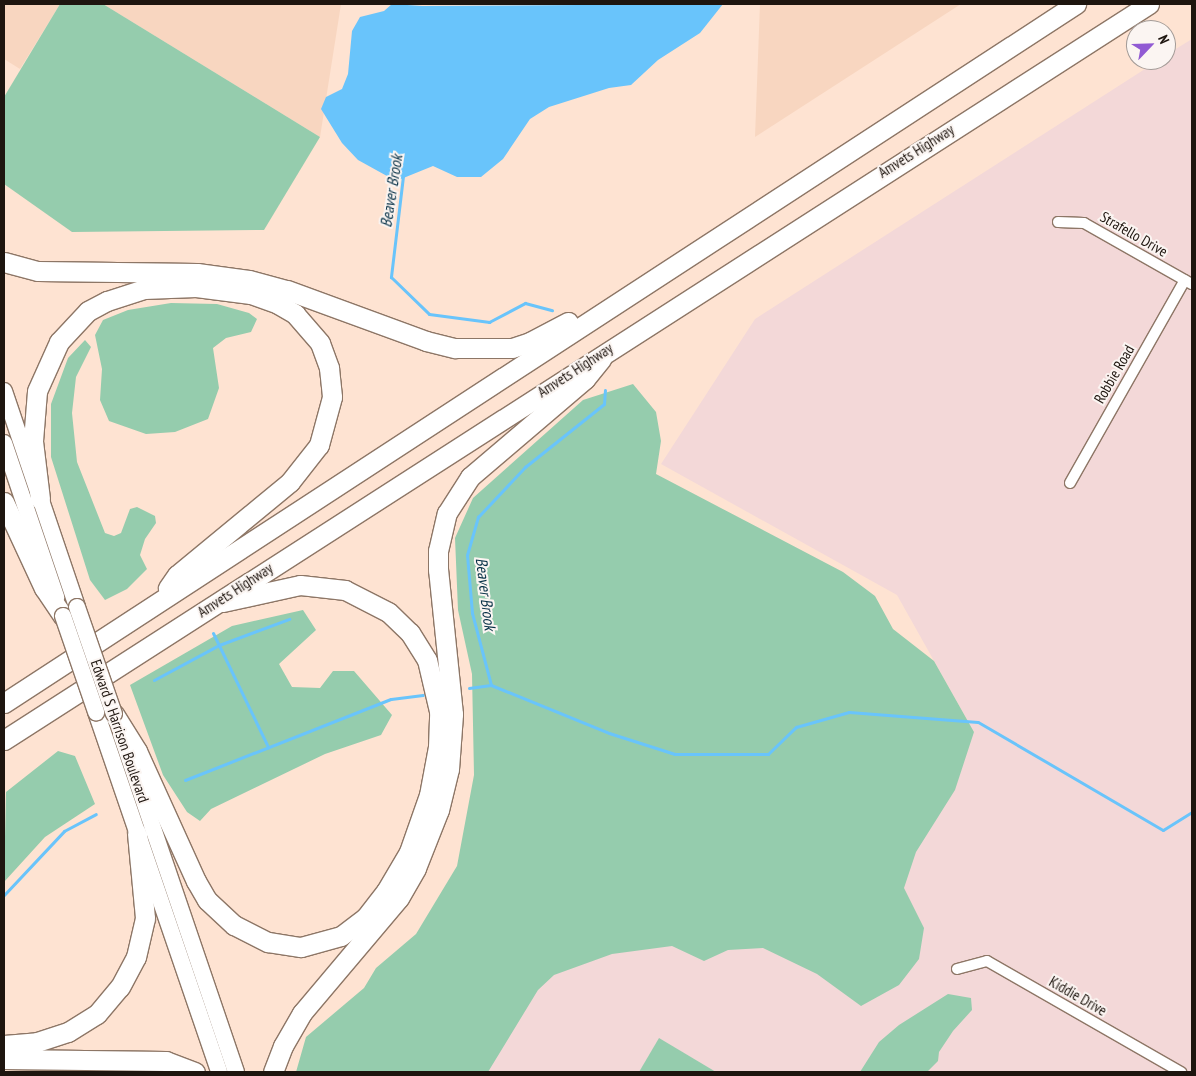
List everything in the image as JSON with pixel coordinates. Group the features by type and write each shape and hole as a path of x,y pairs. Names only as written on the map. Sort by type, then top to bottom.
{"highway":[{"path":"4,702 1076,4"},
{"name":"Amvets Highway","path":"4,740 609,348 1149,4"},
{"path":"4,262 38,271 196,272 234,277 287,290 439,345 473,350 512,348 548,334 567,322 610,309"},
{"path":"40,499 33,441 37,391 59,342 88,311 119,296 144,289 196,287 265,298 300,318 320,343 332,382 330,413 319,445 290,482 177,575 158,602"},
{"path":"273,1072 283,1046 302,1013 382,920 408,883 439,810 449,769 453,714 438,570 439,541 447,513 470,477 585,379 609,348"},
{"path":"4,502 44,588 70,612"},
{"path":"105,713 137,751 196,881 208,900 234,925 268,942 301,947 334,939 364,918 386,891 409,852 429,795 438,747 439,711 427,660 410,633 388,612 345,590 300,585 216,603"},
{"path":"4,751 27,725"},
{"path":"4,1045 37,1042 68,1032 98,1014 120,987 136,957 145,918 137,833"},
{"path":"4,1059 166,1061 195,1072"}],"main road":[{"name":"Edward S Harrison Boulevard","path":"4,391 40,499 70,612"},
{"name":"Edward S Harrison Boulevard","path":"4,443 70,612 236,1072"},
{"name":"Edward S Harrison Boulevard","path":"105,713 137,833 219,1072"}],"street":[{"name":"Strafello Drive","path":"1058,222 1084,223 1189,282"},
{"name":"Robbie Road","path":"1070,483 1189,282"},
{"name":"Kiddie Drive","path":"957,969 987,961 1181,1072"}],"shaded area":[{"path":"4,4 60,4 20,69 4,59"},
{"path":"103,4 341,4 320,137"},
{"path":"760,4 961,4 755,137"},
{"path":"1192,39 1192,1072 305,1072 941,772 974,732 897,595 661,464 755,319 1143,70 1176,70 1176,49"}],"green space":[{"path":"60,4 103,4 320,137 264,230 72,232 4,184 4,97"},
{"path":"171,303 217,304 249,313 257,319 251,332 226,338 213,348 219,388 208,419 175,432 146,434 109,421 100,400 102,369 95,335 103,320 128,310"},
{"path":"85,340 91,347 76,377 72,413 77,462 105,533 114,536 121,533 130,509 137,507 155,516 156,523 145,539 140,555 147,569 127,589 105,600 90,580 51,457 51,404 68,358"},
{"path":"633,384 656,412 661,441 656,474 843,572 875,596 893,629 934,661 974,732 955,790 916,852 904,888 924,928 919,959 899,985 861,1006 817,974 763,948 728,950 704,961 672,946 612,954 554,975 538,990 488,1072 296,1072 306,1037 364,988 376,968 416,934 457,866 474,775 472,674 458,610 455,538 473,498 583,400"},
{"path":"303,610 316,630 279,664 292,687 320,688 333,671 354,671 392,715 381,735 325,754 211,809 200,821 187,812 163,775 130,685 232,626"},
{"path":"58,751 75,756 95,804 45,837 4,882 6,792"},
{"path":"948,994 971,998 972,1010 953,1031 939,1052 938,1061 927,1072 860,1072 879,1042 899,1025"},
{"path":"659,1038 716,1072 639,1072"}],"water":[{"path":"392,4 422,6 723,4 700,33 658,60 631,85 609,88 549,107 530,119 503,159 481,177 457,177 433,166 396,181 358,160 342,143 321,109 326,97 342,89 348,74 352,31 360,17 384,11"}],"waterway":[{"name":"Beaver Brook","path":"403,176 391,277 429,314 489,322 525,303 552,310"},
{"name":"Beaver Brook","path":"491,685 472,613 467,555 478,517 525,467 604,404 605,390"},
{"path":"154,680 219,645 289,619"},
{"path":"213,633 268,747"},
{"path":"491,685 609,733 675,754 768,754 796,727 849,712 978,722 1163,830 1192,812"},
{"name":"Beaver Brook","path":"469,688 491,685"},
{"name":"Beaver Brook","path":"185,780 391,699 423,695"},
{"name":"Beaver Brook","path":"4,895 64,831 96,814"}]}
